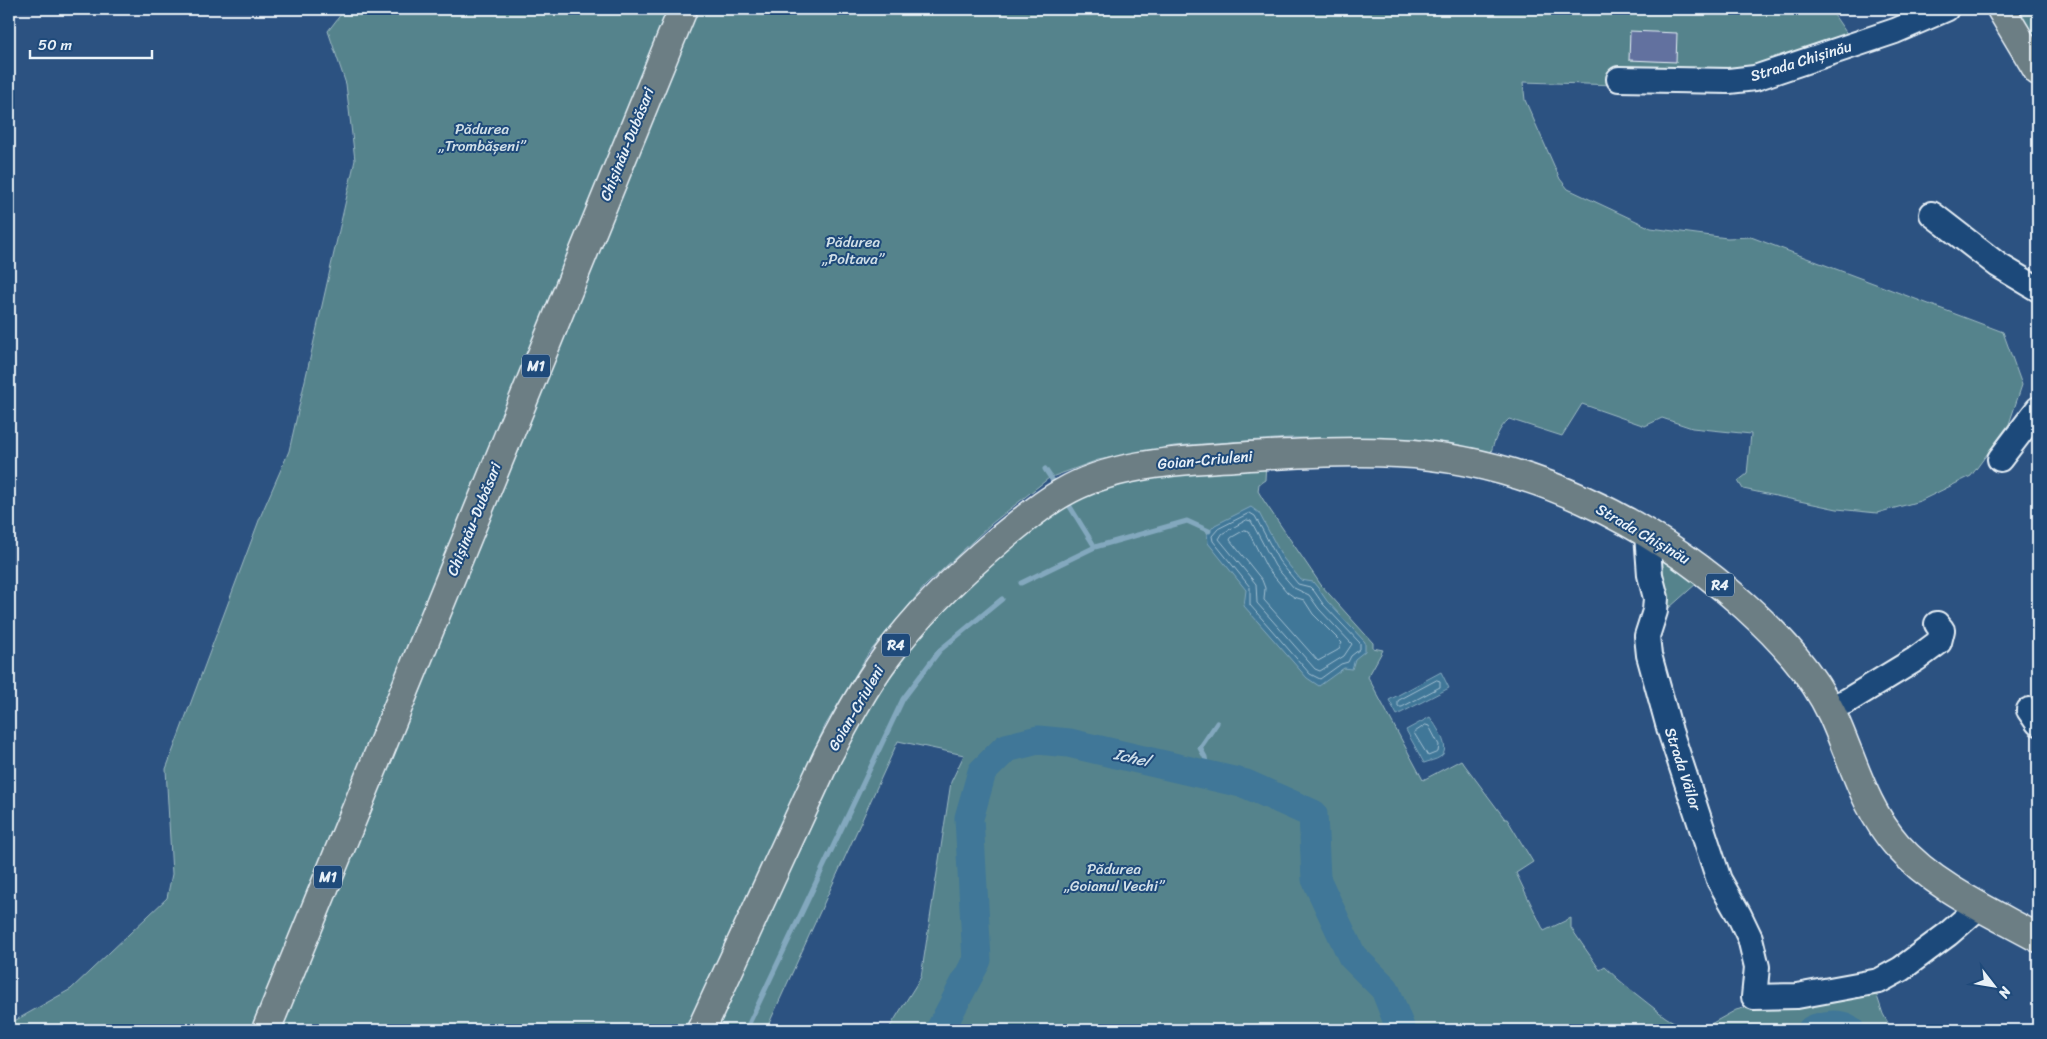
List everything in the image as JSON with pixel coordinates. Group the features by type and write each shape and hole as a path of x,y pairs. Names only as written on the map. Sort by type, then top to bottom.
{"main road":[{"name":"Chișinău-Dubăsari","path":"266,1030 682,9"},
{"path":"2001,9 2038,70"},
{"name":"Strada Chișinău","path":"1263,456 1320,452 1400,453 1491,466 1583,500 1647,534 1698,566 1746,607 1804,668 1829,708 1880,822 1895,843 1916,864 1942,884 2038,938"},
{"name":"Goian-Criuleni","path":"701,1030 828,755 851,712 886,657 914,621 975,560 1036,509 1065,490 1104,475 1167,462 1263,456"}],"street":[{"name":"Strada Chișinău","path":"1619,79 1729,81 1755,78 1895,31 1946,9"},
{"path":"1932,214 1998,265 2038,289"},
{"path":"2000,459 2038,409"},
{"name":"Strada Văilor","path":"1647,534 1650,575 1656,598 1655,611 1647,636 1649,655 1670,731 1719,880 1750,938 1757,967 1754,997 1797,996 1879,981 1901,969 1948,934 1980,906"},
{"path":"1829,708 1847,700 1916,659 1939,642 1942,630 1937,624"}],"green space":[{"name":"Pădurea „Trombășeni”","path":"345,9 674,9 257,1030 9,1030 9,1024 71,989 167,898 172,874 166,769 261,515 289,451 355,160 346,84 328,31"},
{"name":"Pădurea „Poltava”","path":"690,9 1830,9 1852,41 1771,68 1616,85 1523,82 1525,100 1560,179 1568,189 1651,228 1727,238 1751,237 2003,332 2022,385 2009,424 1971,476 1920,501 1877,513 1837,509 1743,489 1738,481 1747,474 1751,434 1692,428 1662,418 1645,426 1582,404 1562,436 1509,419 1498,434 1491,452 1416,439 1290,438 1174,446 1098,460 1049,478 991,524 925,586 868,654 825,726 687,1030 278,1030"},
{"path":"2008,9 2038,9 2038,59"},
{"name":"Pădurea „Goianul Vechi”","path":"1266,462 1265,480 1259,484 1258,491 1264,501 1321,585 1373,643 1373,648 1383,650 1368,677 1423,780 1461,760 1505,819 1507,819 1533,862 1516,873 1544,931 1571,918 1571,928 1600,970 1605,967 1683,1030 888,1030 921,977 951,782 964,755 898,741 766,1030 709,1030 853,725 919,626 1033,521 1107,484"},
{"path":"1660,557 1697,583 1660,616"},
{"path":"1874,987 1883,1014 1892,1030 1700,1030 1736,1010 1755,1005"}],"water":[{"path":"1251,507 1259,513 1283,558 1301,580 1313,582 1327,601 1365,642 1365,651 1355,659 1352,669 1344,668 1319,686 1307,678 1244,606 1246,590 1208,543 1207,534 1215,525"},
{"path":"1441,672 1449,688 1397,715 1389,700"},
{"path":"1430,717 1442,737 1445,748 1444,753 1440,757 1424,763 1406,730"}],"building":[{"path":"1630,31 1677,33 1676,62 1629,60"}],"waterway":[{"path":"1045,469 1053,481"},
{"path":"1069,505 1095,547"},
{"path":"1021,583 1095,547 1187,521 1209,531"},
{"path":"746,1030 903,699 940,650 1002,599"},
{"path":"1208,775 1205,757 1200,748 1217,723"},
{"name":"Ichel","path":"940,1030 977,960 969,818 982,772 1006,748 1038,740 1069,743 1246,784 1313,814 1316,879 1352,956 1385,989 1401,1030"},
{"name":"Ichel","path":"1812,1030 1831,1025 1846,1027 1850,1030"}]}
